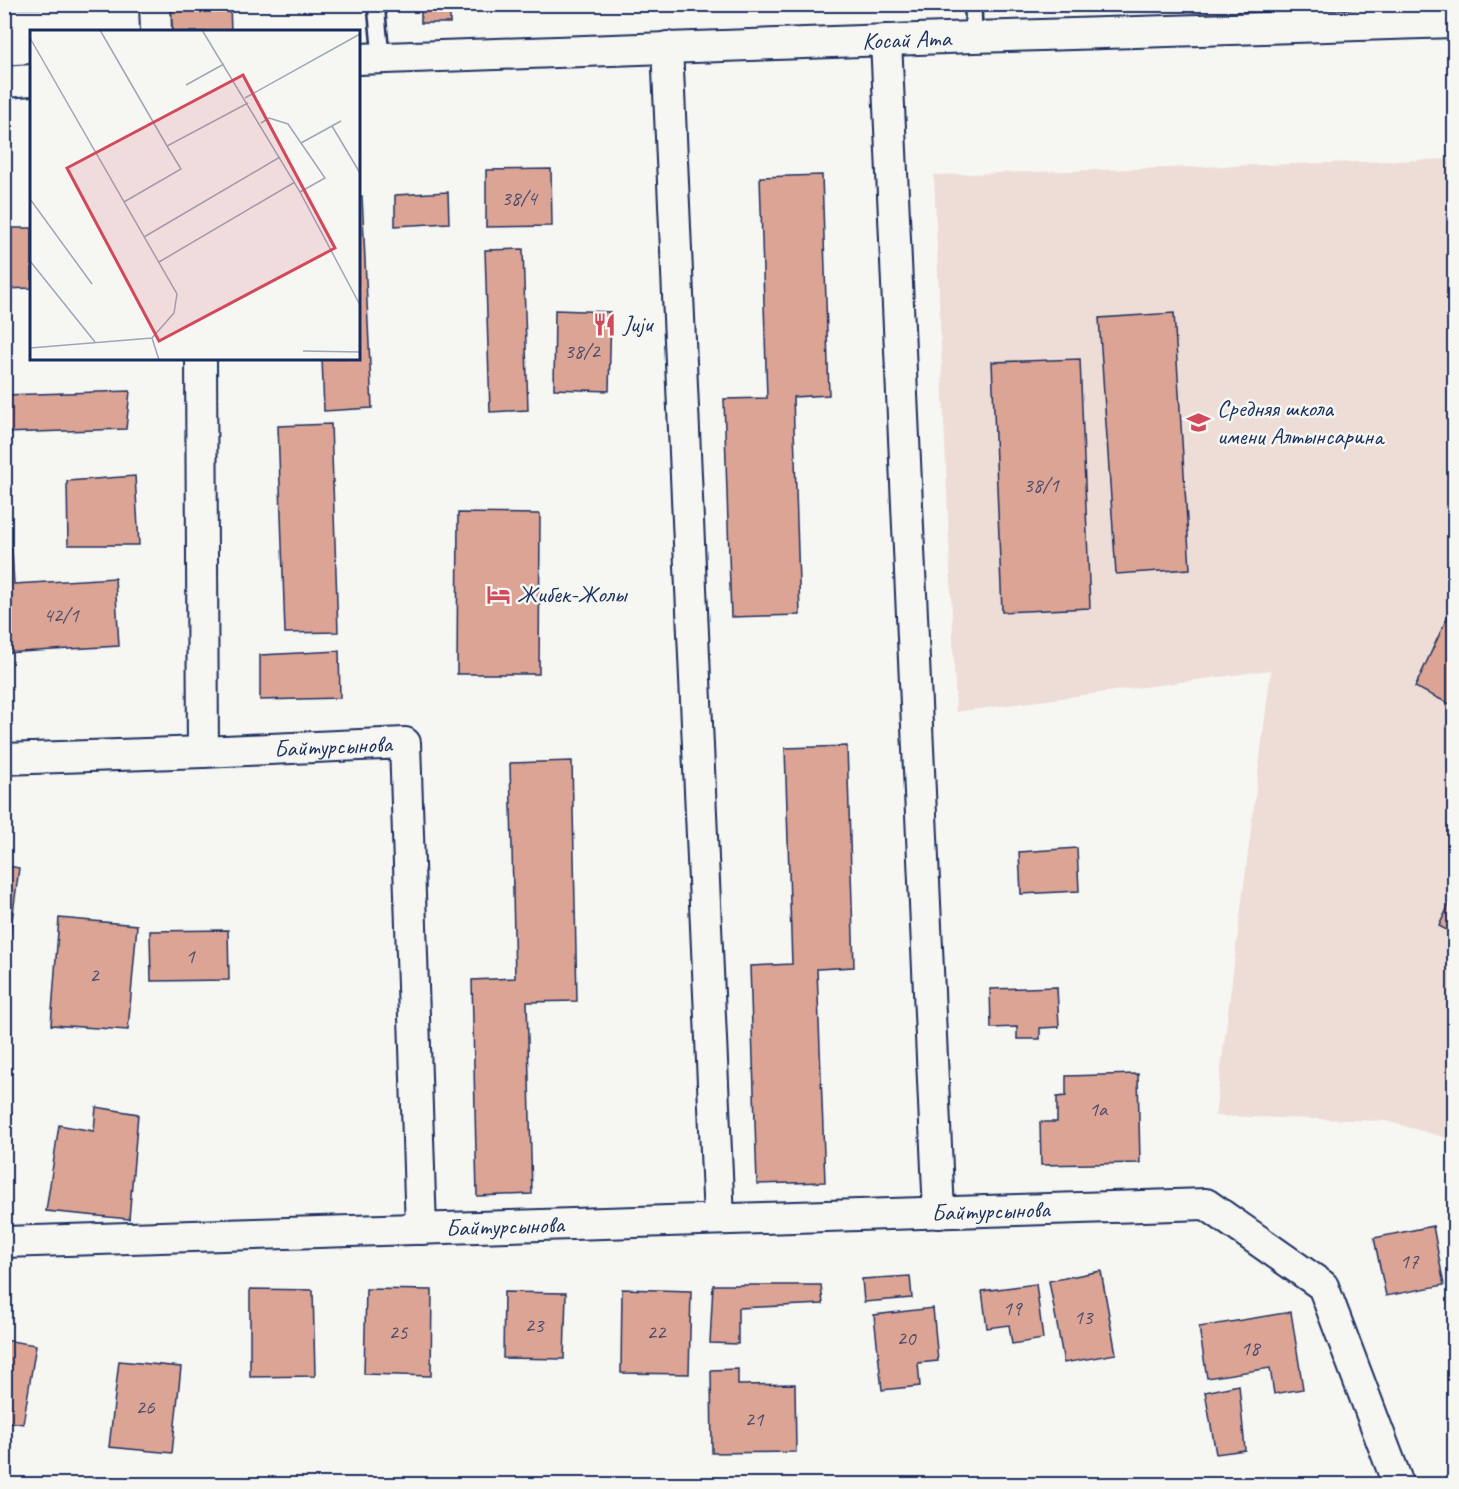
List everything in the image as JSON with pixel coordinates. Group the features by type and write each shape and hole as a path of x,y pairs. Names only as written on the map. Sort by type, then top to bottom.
{"street":[{"path":"155,4 156,30"},
{"name":"Косай Ата","path":"370,58 1455,22"},
{"path":"886,40 939,1213"},
{"path":"667,47 719,1220"},
{"path":"4,82 30,80"},
{"path":"4,759 203,752 201,360"},
{"name":"Байтурсынова","path":"203,752 405,743 421,1229"},
{"name":"Байтурсынова","path":"4,1242 1206,1204 1323,1286 1398,1485"}],"lane":[{"path":"370,58 376,4"},
{"path":"973,4 974,37"}],"shaded area":[{"name":"Средняя школа имени Алтынсарина","path":"1454,159 1454,1140 1386,1121 1215,1116 1271,670 956,712 934,175"}],"building":[{"path":"8,4 90,4 90,8 8,8"},
{"path":"167,4 230,4 231,30 167,30"},
{"path":"421,4 450,4 450,23 421,23"},
{"path":"551,169 552,226 486,227 486,170"},
{"path":"822,175 829,395 793,397 800,615 731,617 724,399 767,398 760,177"},
{"path":"448,192 449,223 395,226 395,195"},
{"path":"360,196 362,196 372,408 324,411 322,360 360,360"},
{"path":"4,228 30,228 30,288 4,289"},
{"path":"523,249 528,410 490,412 485,250"},
{"path":"555,310 611,312 609,391 554,389"},
{"path":"1174,313 1190,569 1116,574 1099,318"},
{"path":"1080,359 1090,608 1002,612 992,362"},
{"path":"130,391 126,429 4,433 4,395"},
{"path":"331,424 338,632 285,633 278,426"},
{"path":"135,476 139,545 68,545 67,481"},
{"name":"Жибек-Жолы","path":"458,513 540,514 539,674 457,674"},
{"path":"4,549 12,549 14,584 115,578 119,646 4,653"},
{"path":"1454,603 1454,706 1415,687"},
{"path":"339,651 340,698 260,700 260,655"},
{"path":"847,746 854,967 817,969 825,1182 757,1184 750,966 792,964 785,748"},
{"path":"572,761 577,1001 527,1002 532,1194 477,1196 472,980 515,978 510,763"},
{"path":"1077,848 1079,891 1021,894 1019,852"},
{"path":"4,865 19,868 4,980"},
{"path":"1454,894 1454,934 1439,926"},
{"path":"59,918 137,925 128,1030 51,1025"},
{"path":"228,930 229,980 151,981 150,931"},
{"path":"1057,987 1059,1027 1040,1028 1040,1039 1017,1039 1017,1027 991,1028 990,989"},
{"path":"1138,1074 1140,1163 1041,1165 1040,1122 1057,1122 1057,1097 1066,1096 1066,1076"},
{"path":"96,1107 138,1114 129,1219 46,1211 59,1125 94,1131"},
{"path":"1433,1226 1444,1285 1386,1296 1374,1238"},
{"path":"1101,1271 1116,1354 1064,1363 1049,1281"},
{"path":"910,1276 912,1298 864,1302 862,1279"},
{"path":"1036,1284 1043,1339 1012,1344 1009,1325 987,1328 982,1291"},
{"path":"713,1285 821,1285 823,1304 738,1308 738,1344 710,1343"},
{"path":"250,1289 313,1290 315,1376 250,1377"},
{"path":"366,1289 432,1290 431,1376 364,1374"},
{"path":"622,1289 691,1291 689,1374 621,1373"},
{"path":"504,1292 566,1293 564,1359 503,1358"},
{"path":"933,1308 938,1361 918,1363 920,1386 882,1390 874,1315"},
{"path":"1291,1312 1303,1389 1274,1394 1270,1368 1207,1378 1199,1327"},
{"path":"4,1340 36,1345 23,1424 4,1421"},
{"path":"119,1361 181,1367 172,1453 109,1447"},
{"path":"738,1369 738,1385 795,1384 796,1452 712,1453 711,1370"},
{"path":"1239,1385 1245,1450 1216,1454 1205,1392"}],"place":[{"name":"Juju","path":"605,324"},
{"name":"Средняя школа имени Алтынсарина","path":"1199,422"},
{"name":"Жибек-Жолы","path":"499,594"}]}
